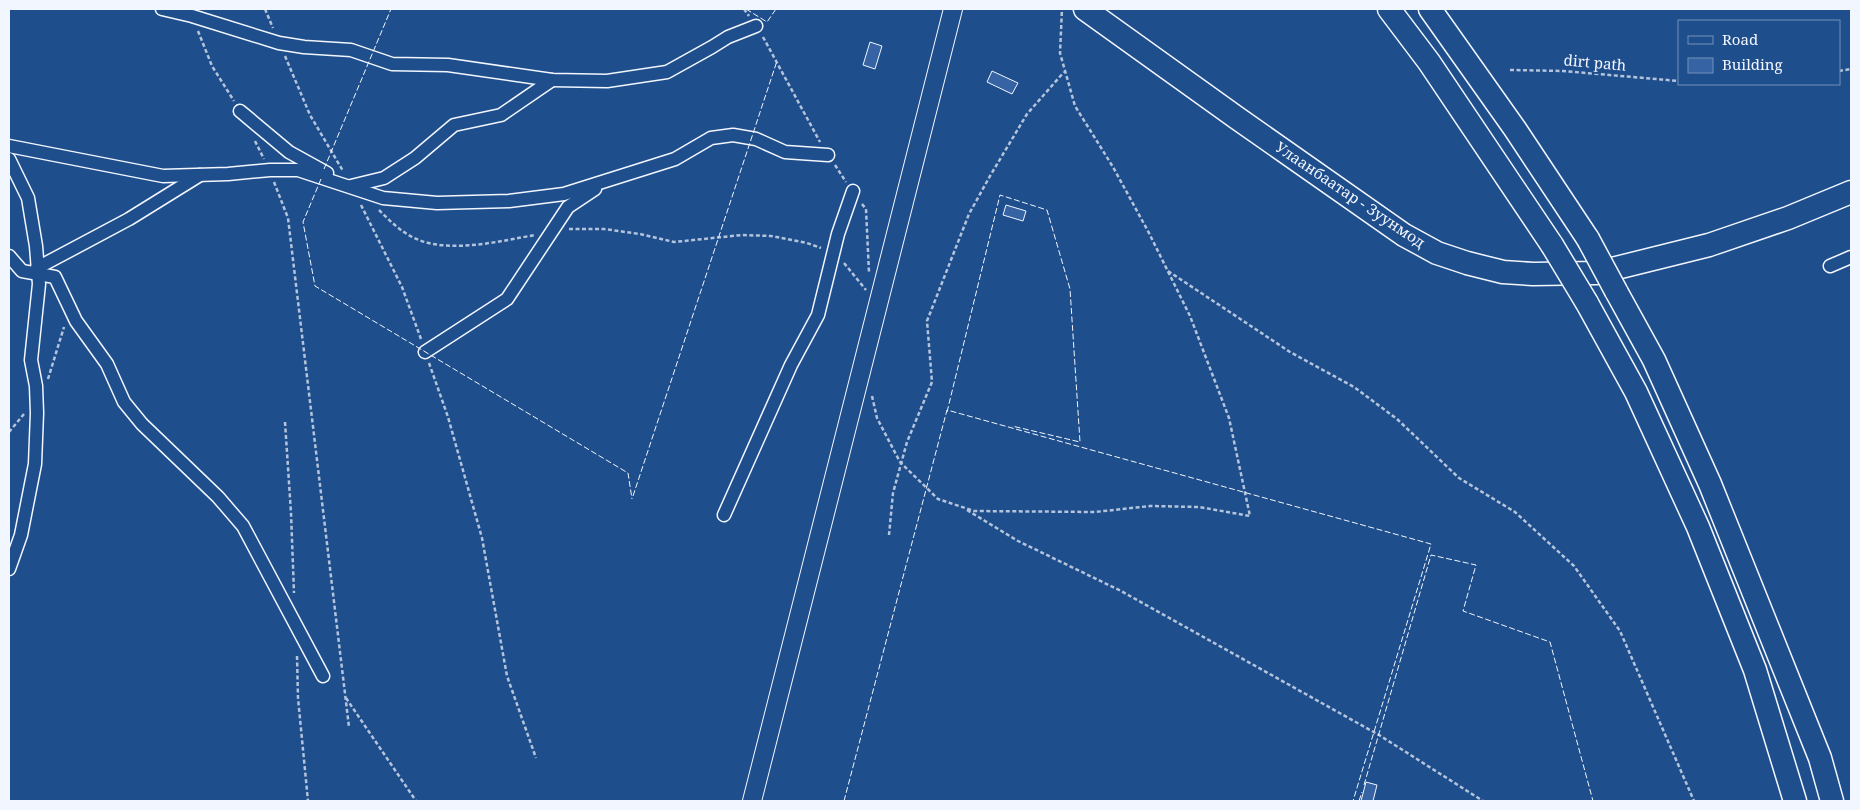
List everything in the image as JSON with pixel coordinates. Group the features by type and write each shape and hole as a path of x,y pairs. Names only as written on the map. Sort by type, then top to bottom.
{"highway":[{"name":"Улаанбаатар - Зуунмод","path":"1085,9 1404,235 1437,253 1476,266 1503,272 1533,274 1596,273 1709,245 1788,218 1851,192"},
{"path":"1388,9 1429,62 1552,245 1587,303 1636,392 1698,528 1755,670 1795,801"},
{"path":"1430,9 1515,129 1588,240 1654,360 1710,484 1820,758 1832,801"}],"main road":[{"path":"752,801 953,9"}],"street":[{"path":"162,9 192,16 280,44 351,50 392,64 448,65 552,80 607,81 667,72 728,37 756,26"},
{"path":"240,111 289,152 352,187 384,178 416,158 454,125 501,115 552,80"},
{"path":"9,146 163,176 298,170 383,198 437,203 518,200 564,194 675,159 711,138 733,135 756,139 785,152 828,155"},
{"path":"9,159 28,198 36,246 39,284 31,360 36,386 35,464 21,535 9,569"},
{"path":"38,271 201,175"},
{"path":"425,352 506,299 568,207 605,182"},
{"path":"724,515 790,365 818,315 838,234 852,191"},
{"path":"9,256 22,271 38,271 55,277 76,321 107,364 124,402 142,424 218,497 243,526 323,676"},
{"path":"1830,266 1851,257"}],"path":[{"path":"265,9 310,116 352,187 402,287 448,417 482,538 507,676 536,758"},
{"path":"744,9 756,26 828,155 866,209 869,277"},
{"path":"870,390 877,418 900,462 938,499 961,507 974,511 1095,512 1150,506 1189,507 1250,516 1229,418 1190,316 1113,167 1075,106 1060,53 1062,9"},
{"path":"192,16 212,66 240,111"},
{"name":"dirt path","path":"1510,70 1563,71 1678,81"},
{"path":"889,536 892,493 907,442 932,382 927,321 969,214 1027,114 1065,71"},
{"path":"253,136 270,170 288,218 349,727"},
{"path":"378,209 395,226 420,241 449,246 497,243 575,228 604,229 640,234 674,242 742,235 771,236 808,243 827,251"},
{"path":"841,261 870,296 870,286"},
{"path":"1167,270 1290,352 1354,387 1397,419 1459,478 1515,512 1574,566 1620,631 1694,801"},
{"path":"961,507 1018,541 1121,590 1379,735 1483,801"},
{"path":"346,697 416,801"}],"building":[{"path":"870,42 882,46 875,69 863,65"},
{"path":"992,71 1018,83 1012,94 987,82"},
{"path":"1006,205 1026,211 1023,221 1003,215"},
{"path":"1366,782 1377,785 1373,801 1361,801"}],"fence":[{"path":"324,169 391,9"},
{"path":"746,9 767,22 776,9"},
{"path":"633,496 777,61"},
{"path":"321,179 303,222 315,286 628,473 632,499"},
{"path":"947,412 1000,195 1047,210 1070,289 1080,442 1012,426"},
{"path":"844,801 947,410 1431,544 1353,801"},
{"path":"1364,785 1431,555 1476,565 1463,611 1550,642 1593,801"},
{"path":"1359,801 1362,792"}]}
